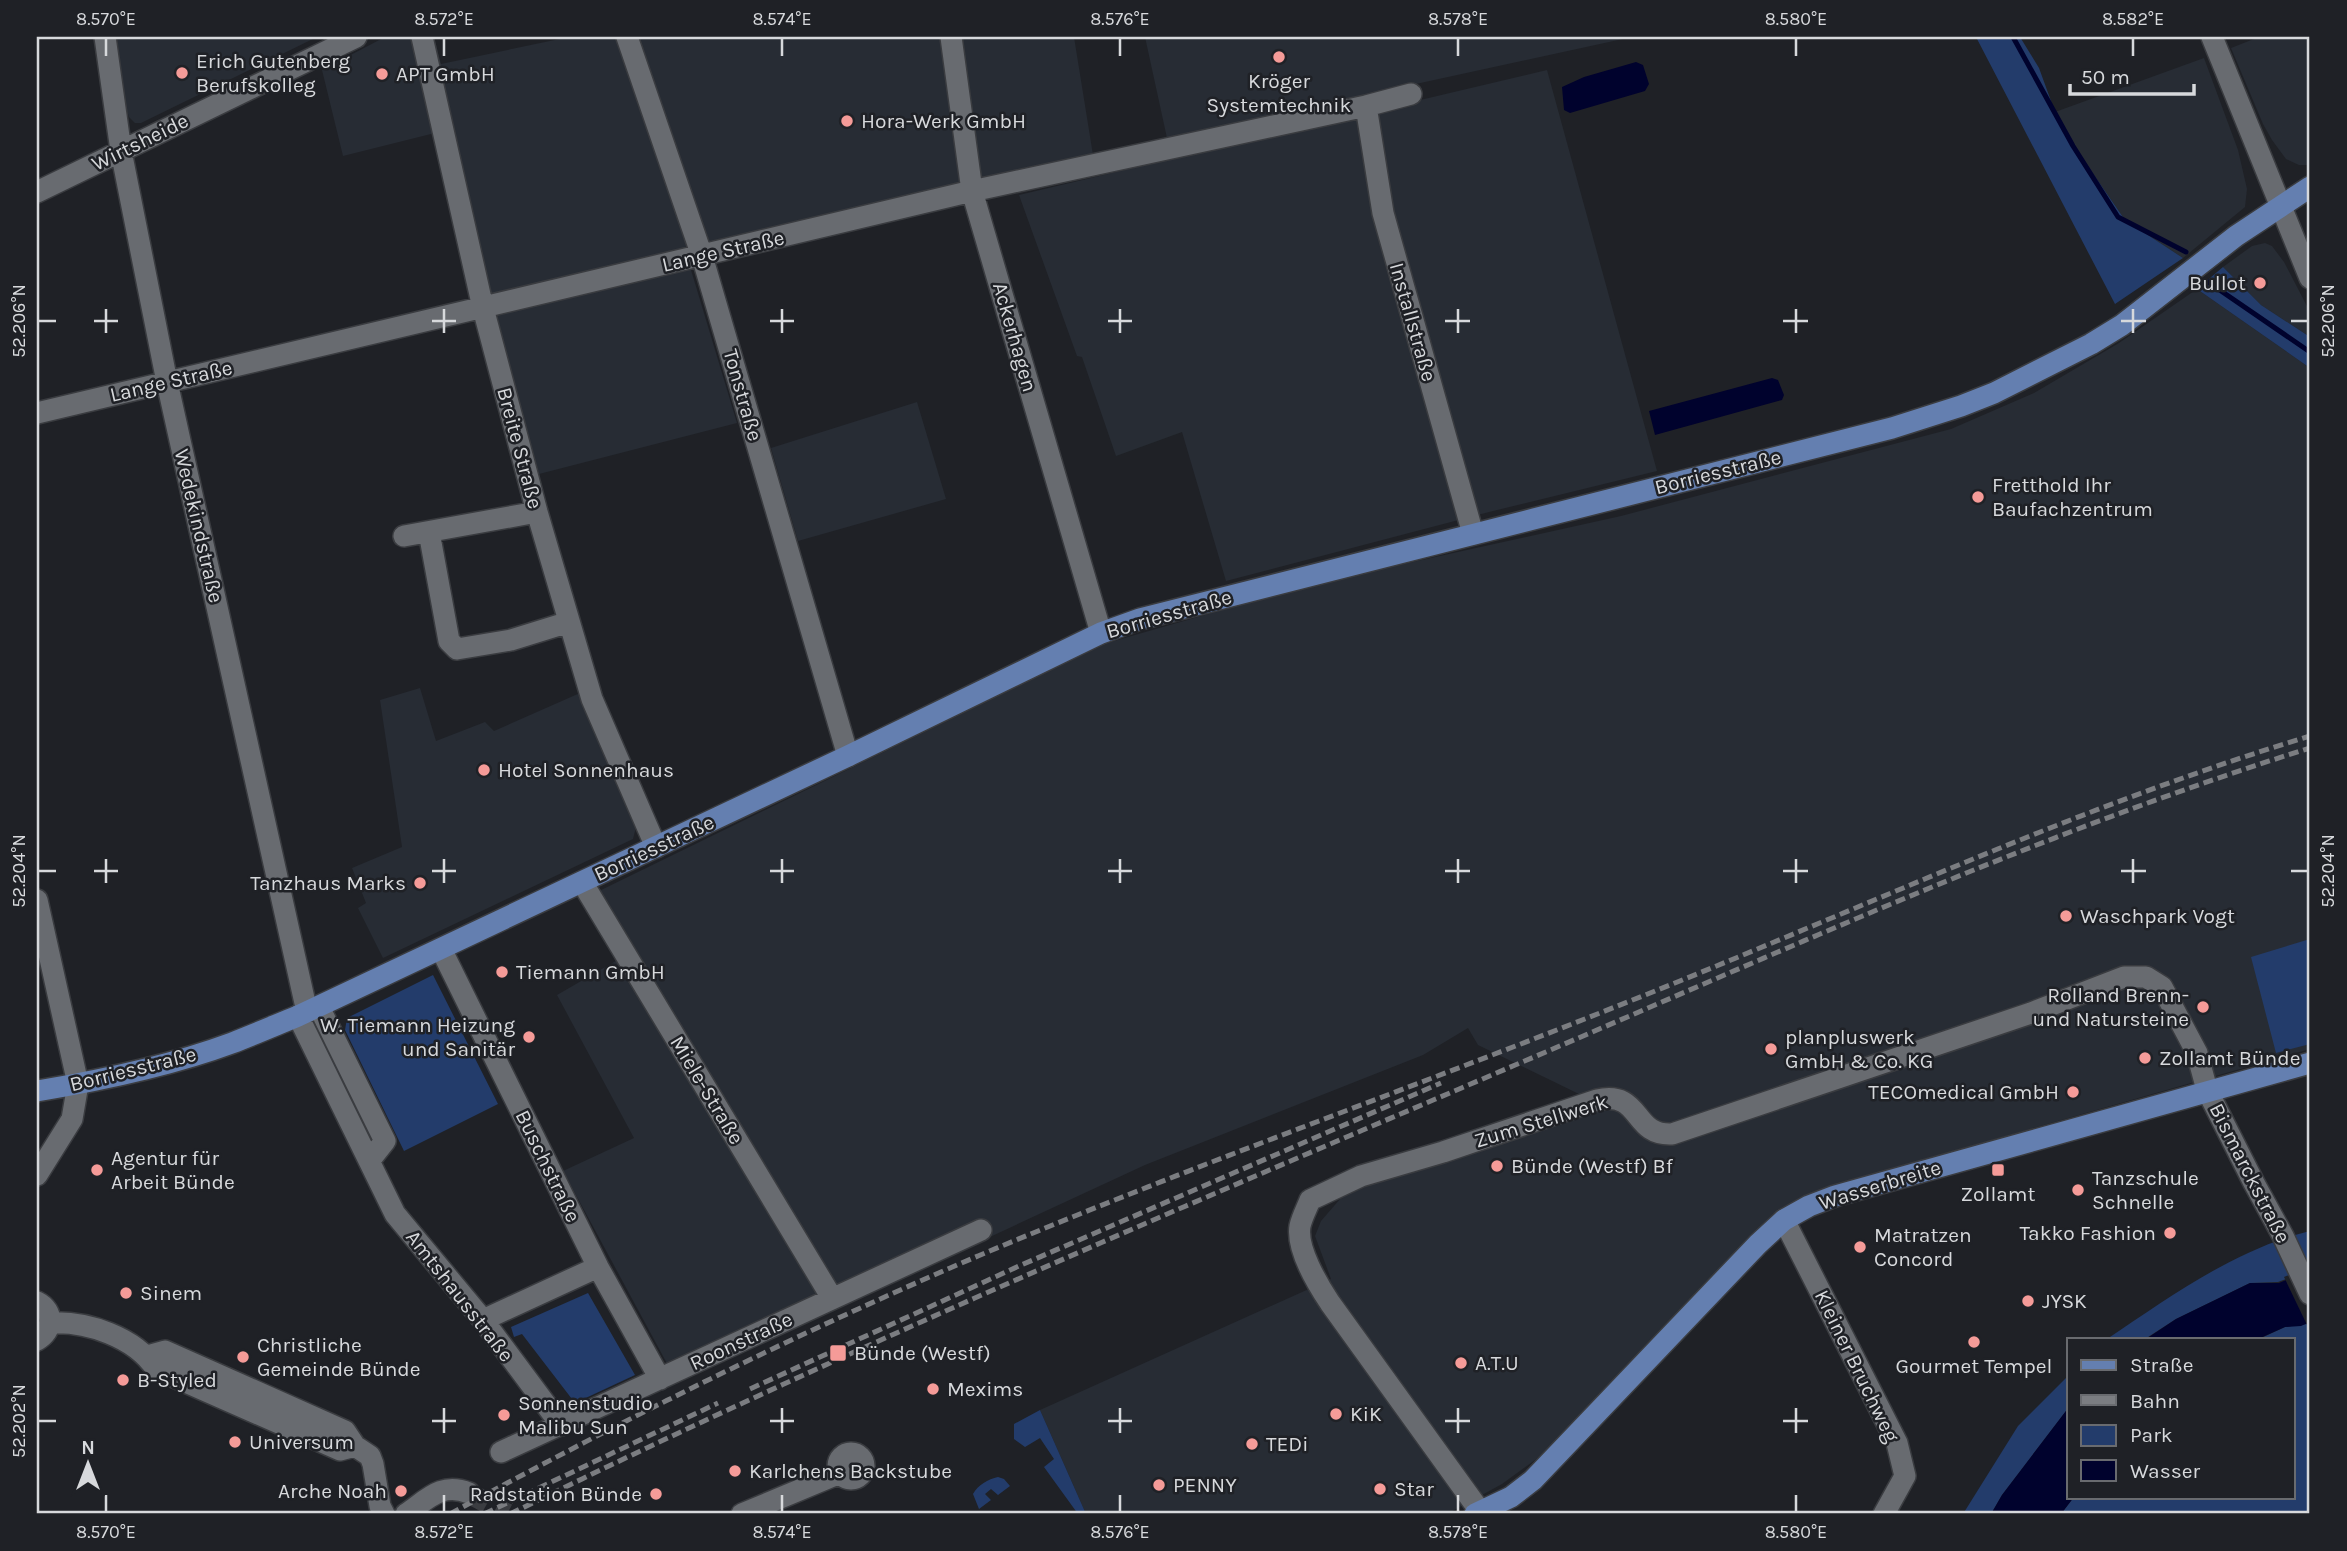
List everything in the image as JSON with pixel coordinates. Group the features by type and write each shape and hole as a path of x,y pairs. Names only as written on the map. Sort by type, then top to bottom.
{"main road":[{"name":"Borriesstraße","path":"37,1091 156,1066 218,1047 308,1011 848,756 1101,633 1140,619 1892,428 1972,402 2060,362 2122,325 2236,236 2310,187"},
{"name":"Wasserbreite","path":"1479,1513 1511,1497 1533,1480 1758,1244 1784,1220 1809,1206 1835,1196 2310,1063"}],"street":[{"name":"Wedekindstraße","path":"105,37 121,151 167,382 308,1011"},
{"name":"Wirtsheide","path":"37,192 356,37"},
{"name":"Breite Straße","path":"422,37 483,308 537,512 592,699 656,847"},
{"name":"Tonstraße","path":"627,37 702,256 848,756"},
{"name":"Ackerhagen","path":"951,37 972,191 1101,633"},
{"path":"2212,37 2310,278"},
{"name":"Lange Straße","path":"37,413 972,191 1366,106 1410,94"},
{"name":"Installstraße","path":"1366,106 1383,213 1473,534"},
{"path":"404,536 537,512"},
{"path":"429,532 449,641 457,649 511,640 569,622"},
{"name":"Miele-Straße","path":"582,882 832,1298"},
{"path":"37,900 78,1084 72,1119 37,1175"},
{"name":"Buschstraße","path":"441,949 598,1267 660,1379"},
{"name":"Zum Stellwerk","path":"1479,1513 1319,1286 1303,1250 1299,1228 1310,1200 1361,1176 1610,1097 1622,1099 1651,1130 1661,1135 1672,1134 2031,1013 2124,977 2146,977 2162,986 2197,1053 2207,1090"},
{"name":"Amtshausstraße","path":"308,1011 385,1141 370,1160 395,1214 483,1320 561,1425"},
{"name":"Bismarckstraße","path":"2207,1090 2310,1294"},
{"name":"Kleiner Bruchweg","path":"1784,1220 1897,1443 1905,1476 1884,1514"},
{"name":"Roonstraße","path":"502,1452 981,1230"},
{"path":"483,1320 598,1267"},
{"path":"37,1302 47,1310 50,1322 46,1334 37,1340"},
{"path":"50,1322 70,1322 101,1330 147,1356 156,1369 340,1450 355,1446 370,1456 384,1514"},
{"path":"742,1514 840,1473"},
{"path":"406,1514 443,1490 452,1488 469,1493"}],"shaded area":[{"name":"Erich Gutenberg Berufskolleg","path":"117,37 317,37 141,123 135,123 129,117 125,105"},
{"path":"385,37 434,37 441,64 569,37 1074,37 1093,155 685,250 737,423 539,474 488,294 451,129 343,156 322,70"},
{"path":"1145,37 1632,37 1167,138"},
{"path":"2259,37 2310,37 2310,165 2299,165 2286,159 2272,140 2231,48"},
{"path":"2204,58 2238,150 2247,189 2245,207 2183,258 2125,220 2074,146 2055,112"},
{"path":"1547,70 1657,471 1226,581 1182,432 1116,456 1082,357 1077,356 1019,195"},
{"path":"2265,243 2272,246 2284,262 2310,312 2310,337 2261,305 2223,267 2252,246"},
{"path":"2197,289 2310,368 2310,1049 1831,1186 1777,1210 1542,1455 1502,1484 1447,1514 1086,1514 1040,1410 1331,1279 1315,1236 1321,1221 1347,1191 1581,1095 1478,1045 1468,1028 1423,1055 1145,1165 677,1382 563,1171 634,1138 557,995 633,951 597,892 1107,643 1317,583 1621,516 1951,429 2034,393 2119,343"},
{"path":"917,402 946,499 798,541 771,448"},
{"path":"420,688 436,741 485,722 494,731 580,693 636,827 633,839 383,958 358,908 366,903 352,868 402,847 380,700"}],"green space":[{"path":"1976,37 2020,37 2039,68 2055,112 2074,146 2125,220 2183,258 2115,304"},
{"path":"2223,267 2261,305 2310,337 2310,368 2197,289"},
{"path":"2310,939 2310,1044 2276,1053 2251,957"},
{"path":"433,975 498,1104 404,1151 345,1030 347,1018"},
{"path":"2310,1231 2310,1270 2278,1282 2250,1283 2176,1319 2147,1338 2108,1338 2204,1276 2282,1239"},
{"path":"588,1293 635,1375 575,1403 522,1334 514,1337 511,1327"},
{"path":"2307,1324 2310,1330 2310,1514 2061,1514 2073,1498 2294,1498 2294,1338 2261,1338 2285,1327"},
{"path":"2067,1377 2067,1410 2002,1495 1991,1514 1963,1514 2018,1426"},
{"path":"1040,1410 1086,1514 1078,1514 1044,1467 1054,1459 1040,1438 1025,1447 1014,1439 1014,1424"},
{"path":"998,1477 1010,1486 998,1495 991,1489 985,1494 991,1500 979,1509 973,1494 984,1483"}],"water":[{"path":"1636,62 1643,65 1649,84 1645,91 1570,113 1564,110 1562,87 1584,77"},
{"path":"1772,378 1778,380 1784,395 1782,400 1655,435 1649,411"},
{"path":"2310,1270 2310,1322 2301,1326 2285,1327 2260,1338 2148,1338 2176,1319 2250,1283 2279,1283"},
{"path":"2067,1410 2067,1498 2073,1498 2061,1514 1991,1514 2002,1495"}],"pier":[{"path":"2310,1266 2310,1326 2308,1327 2284,1277"}],"waterway":[{"path":"2013,37 2073,146 2118,217 2186,252"},
{"path":"2208,282 2310,352"}],"tunnel":[{"path":"469,1493 507,1514"}],"railway":[{"path":"450,1514 711,1379 844,1316 1059,1222 1630,1001 2052,827 2223,764 2310,736"},
{"path":"510,1514 763,1394 1019,1279 1822,933 2113,816 2310,748"},
{"path":"750,1389 1019,1266 1441,1083"},
{"path":"484,1514 718,1403"}],"place":[{"name":"Kröger Systemtechnik","path":"1279,57"},
{"name":"Erich Gutenberg Berufskolleg","path":"182,73"},
{"name":"APT GmbH","path":"382,74"},
{"name":"Hora-Werk GmbH","path":"847,121"},
{"name":"Bullot","path":"2260,283"},
{"name":"Fretthold Ihr Baufachzentrum","path":"1978,497"},
{"name":"Hotel Sonnenhaus","path":"484,770"},
{"name":"Tanzhaus Marks","path":"420,883"},
{"name":"Waschpark Vogt","path":"2066,916"},
{"name":"Tiemann GmbH","path":"502,972"},
{"name":"Rolland Brenn- und Natursteine","path":"2203,1007"},
{"name":"W. Tiemann Heizung und Sanitär","path":"529,1037"},
{"name":"planpluswerk GmbH & Co. KG","path":"1771,1049"},
{"name":"Zollamt Bünde","path":"2145,1058"},
{"name":"TECOmedical GmbH","path":"2073,1092"},
{"name":"Bünde (Westf) Bf","path":"1497,1166"},
{"name":"Agentur für Arbeit Bünde","path":"97,1170"},
{"name":"Zollamt","path":"1998,1170"},
{"name":"Tanzschule Schnelle","path":"2078,1190"},
{"name":"Takko Fashion","path":"2170,1233"},
{"name":"Matratzen Concord","path":"1860,1247"},
{"name":"Sinem","path":"126,1293"},
{"name":"JYSK","path":"2028,1301"},
{"name":"Gourmet Tempel","path":"1974,1342"},
{"name":"Bünde (Westf)","path":"838,1353"},
{"name":"Christliche Gemeinde Bünde","path":"243,1357"},
{"name":"A.T.U","path":"1461,1363"},
{"name":"B-Styled","path":"123,1380"},
{"name":"Mexims","path":"933,1389"},
{"name":"KiK","path":"1336,1414"},
{"name":"Sonnenstudio Malibu Sun","path":"504,1415"},
{"name":"Universum","path":"235,1442"},
{"name":"TEDi","path":"1252,1444"},
{"name":"Karlchens Backstube","path":"735,1471"},
{"name":"PENNY","path":"1159,1485"},
{"name":"Star","path":"1380,1489"},
{"name":"Arche Noah","path":"401,1491"},
{"name":"Radstation Bünde","path":"656,1494"}]}
